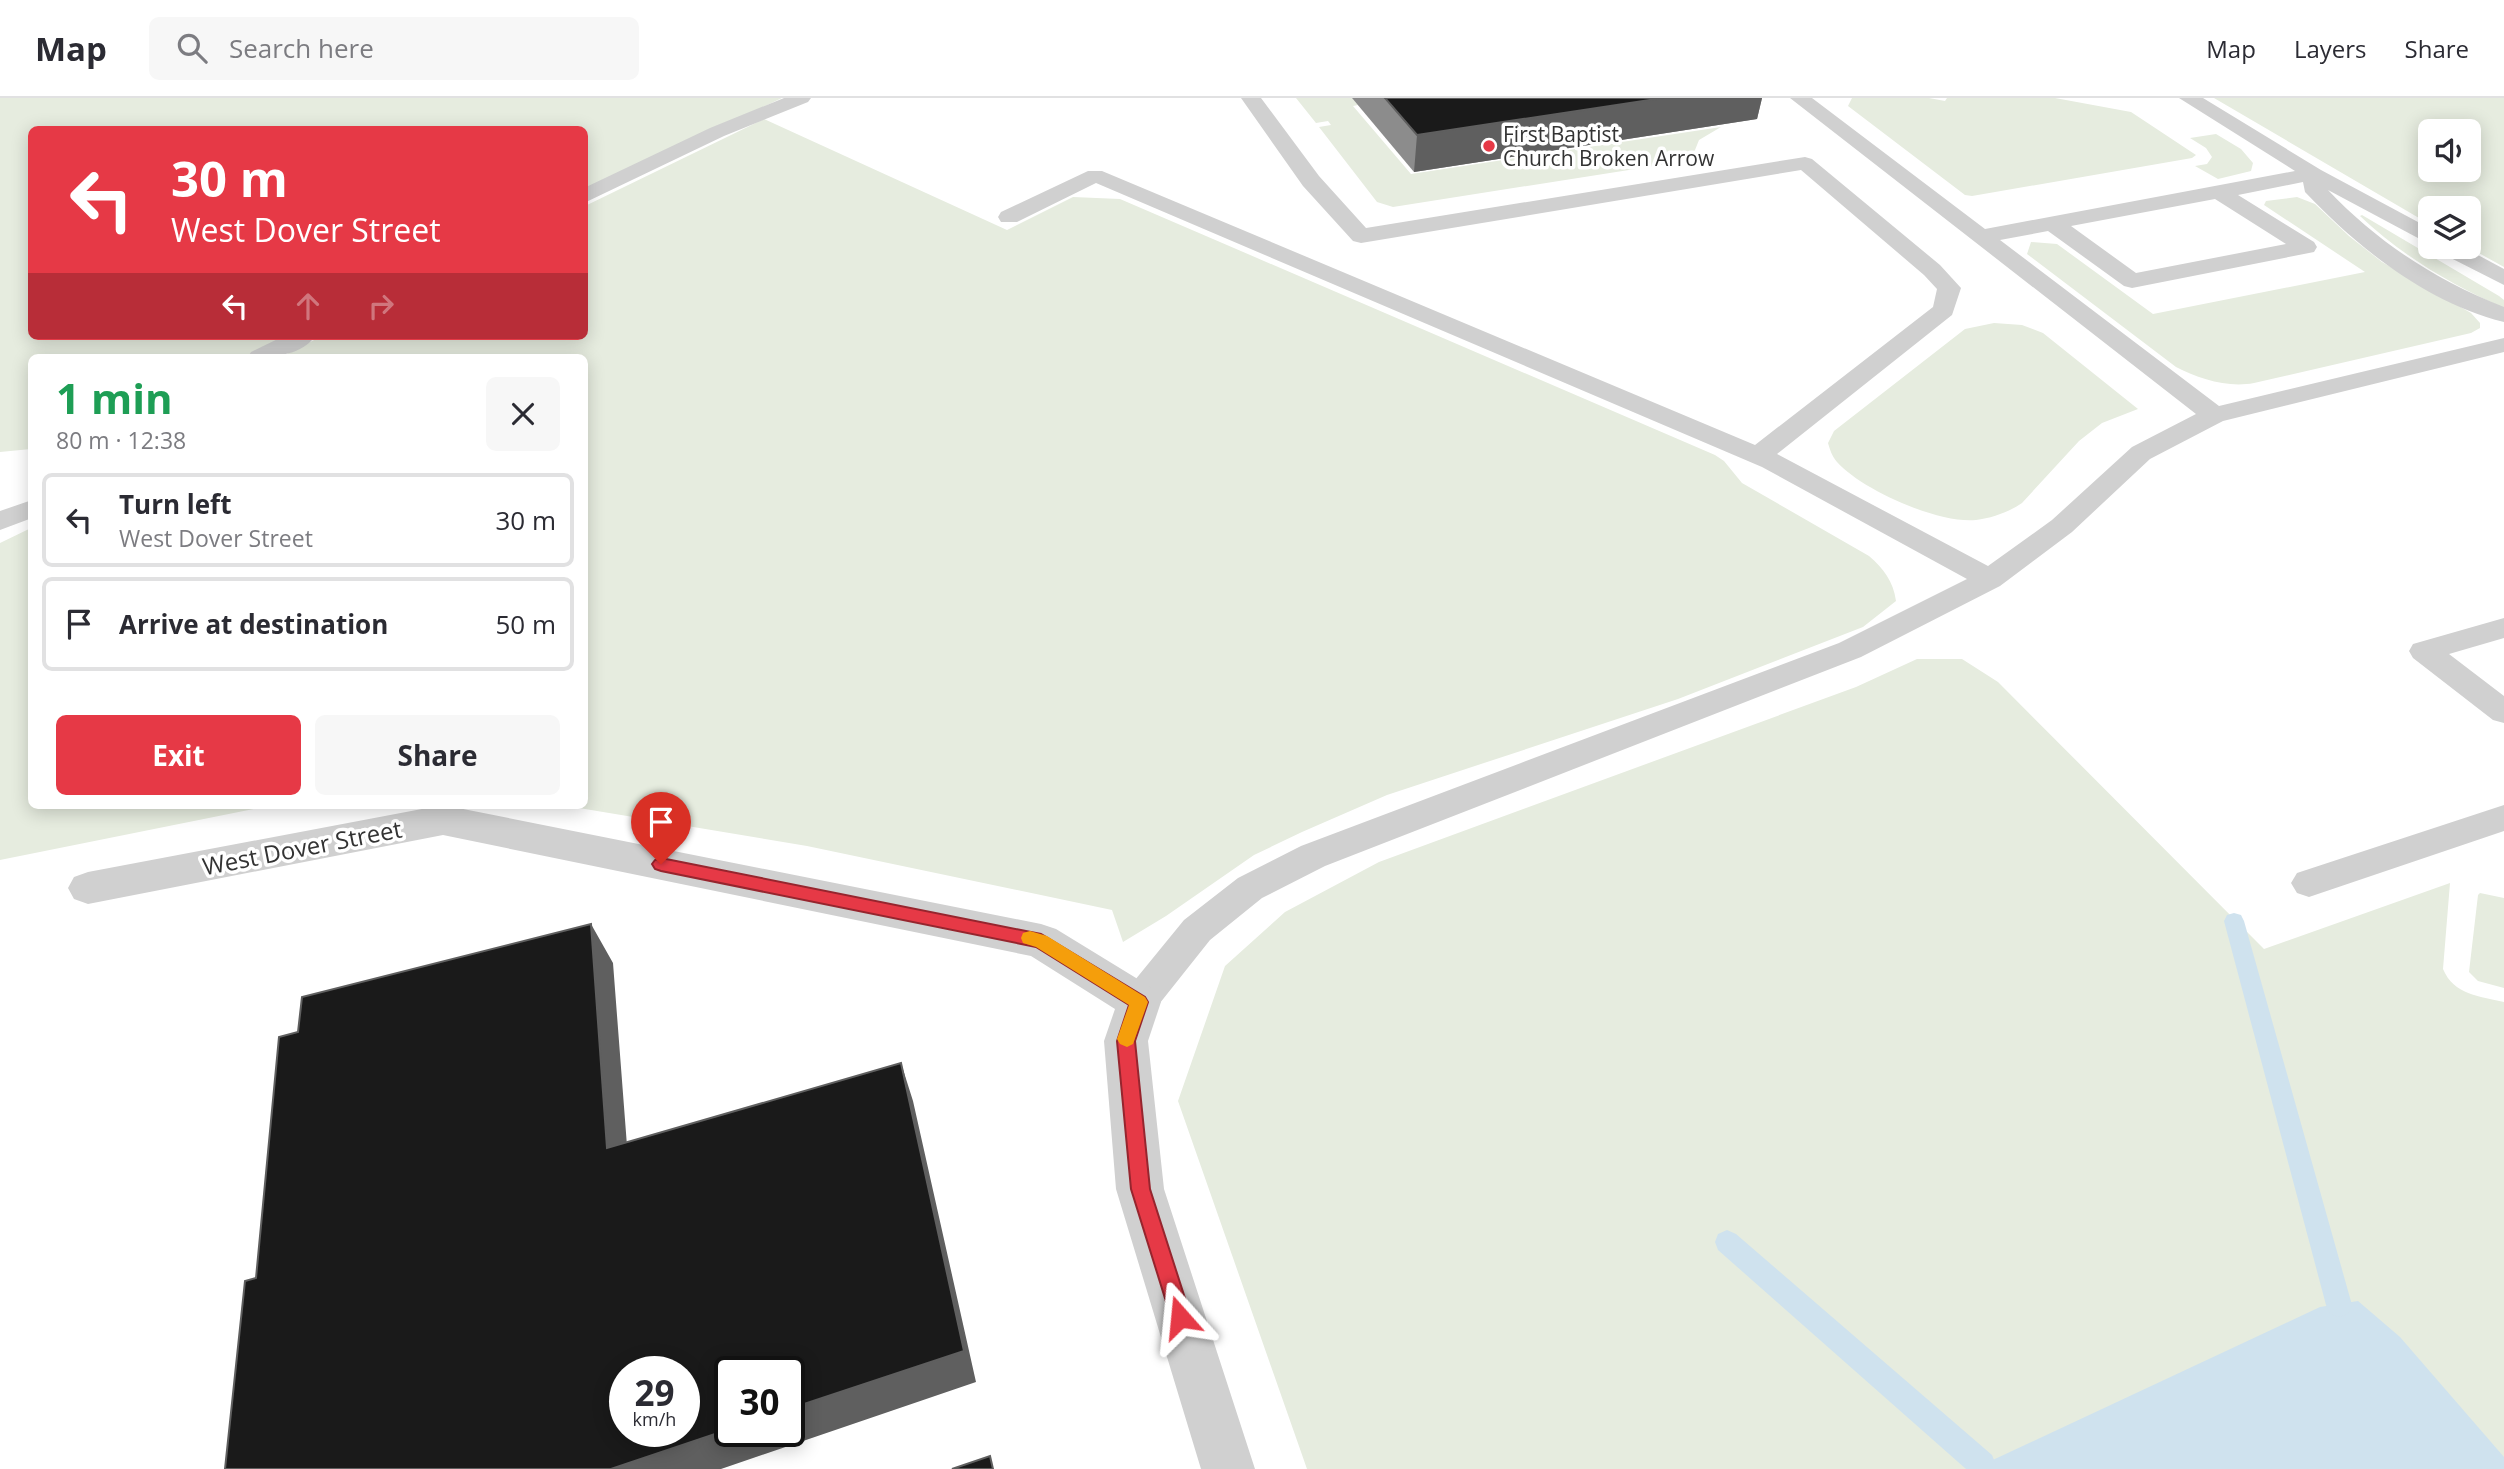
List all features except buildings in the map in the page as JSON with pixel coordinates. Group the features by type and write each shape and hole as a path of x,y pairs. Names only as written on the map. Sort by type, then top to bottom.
{"street":[{"name":"West Dover Street","path":"88,888 443,820 1041,941 1139,1002"},
{"path":"1139,1002 1126,1041 1140,1189 1228,1469"}],"lane":[{"path":"588,195 717,132 801,98"},
{"path":"1251,98 1311,180 1361,236"},
{"path":"1800,98 2214,415"},
{"path":"2189,98 2314,174 2418,231"},
{"path":"1316,269 1361,236 1805,163 1932,270 1949,288 1944,310 1757,456"},
{"path":"1980,237 2314,174"},
{"path":"2314,174 2313,187 2347,224 2425,278 2477,306 2504,315"},
{"path":"1009,217 1095,175 1757,456 1990,579"},
{"path":"2053,224 2132,281 2306,247 2220,192"},
{"path":"2469,259 2504,278"},
{"path":"266,354 295,340"},
{"path":"1139,1002 1197,930 1250,888 1313,856 1850,650 1990,579 2062,526 2141,453 2214,415 2504,345"},
{"path":"0,521 28,510"},
{"path":"2498,637 2424,651 2504,712"},
{"path":"2309,883 2504,818"}],"shaded area":[{"path":"0,98 782,98 588,190 588,126 28,126 28,340 281,340 252,354 28,354 28,449 0,452"},
{"path":"1296,98 1352,98 1358,105 1353,106 1411,174 1721,127 1699,140 1686,161 1393,207 1377,202 1319,127 1331,125 1328,121 1316,123"},
{"path":"1852,98 1929,98 1945,101 1947,98 2055,98 2131,112 2196,155 2192,158 1972,196 1965,195 1848,106"},
{"path":"2214,98 2504,98 2504,267 2481,254 2481,196 2418,196 2418,217"},
{"path":"764,119 1007,230 1073,197 1120,199 1715,455 1724,461 1742,483 1869,556 1887,576 1896,601 1863,627 1678,699 1387,795 1302,832 1254,855 1166,916 1123,942 1112,910 807,846 585,809 588,809 588,354 287,354 314,340 588,340 588,205"},
{"path":"2216,134 2241,149 2253,163 2251,171 2218,179 2195,166 2207,164 2212,157 2206,148 2190,138"},
{"path":"2297,197 2315,204 2382,262 2471,313 2480,323 2480,328 2471,333 2254,383 2224,383 2204,379 2176,367 2027,254 2031,242 2057,244 2153,314 2365,272 2264,205 2266,201"},
{"path":"2360,216 2418,248 2418,259 2436,259 2499,296 2504,300 2504,308 2465,290 2428,268 2393,244"},
{"path":"1994,323 2022,325 2043,333 2138,409 2102,423 2079,441 2022,503 2006,512 1982,519 1960,520 1922,511 1882,494 1837,462 1828,443 1834,431 1965,329"},
{"path":"28,529 28,809 254,809 0,860 0,543"},
{"path":"1917,659 1962,659 1998,682 2264,949 2450,883 2443,969 2454,984 2468,993 2504,1002 2504,1469 1307,1469 1178,1101 1225,966 1285,912 1379,862 1856,687"},
{"path":"2480,893 2504,898 2504,988 2478,981 2469,972"}],"water":[{"path":"2358,1301 2400,1337 2504,1457 2504,1469 1981,1469 1982,1465 2320,1307"}],"waterway":[{"path":"2234,921 2339,1305"},
{"path":"1727,1242 1982,1465"}],"slow traffic":[{"path":"1030,938 1041,941 1139,1002 1127,1039"}],"place":[{"name":"First Baptist Church Broken Arrow","path":"1489,146"}],"route":[{"path":"661,864 1041,941 1139,1002 1126,1041 1140,1189 1180,1317"}]}
